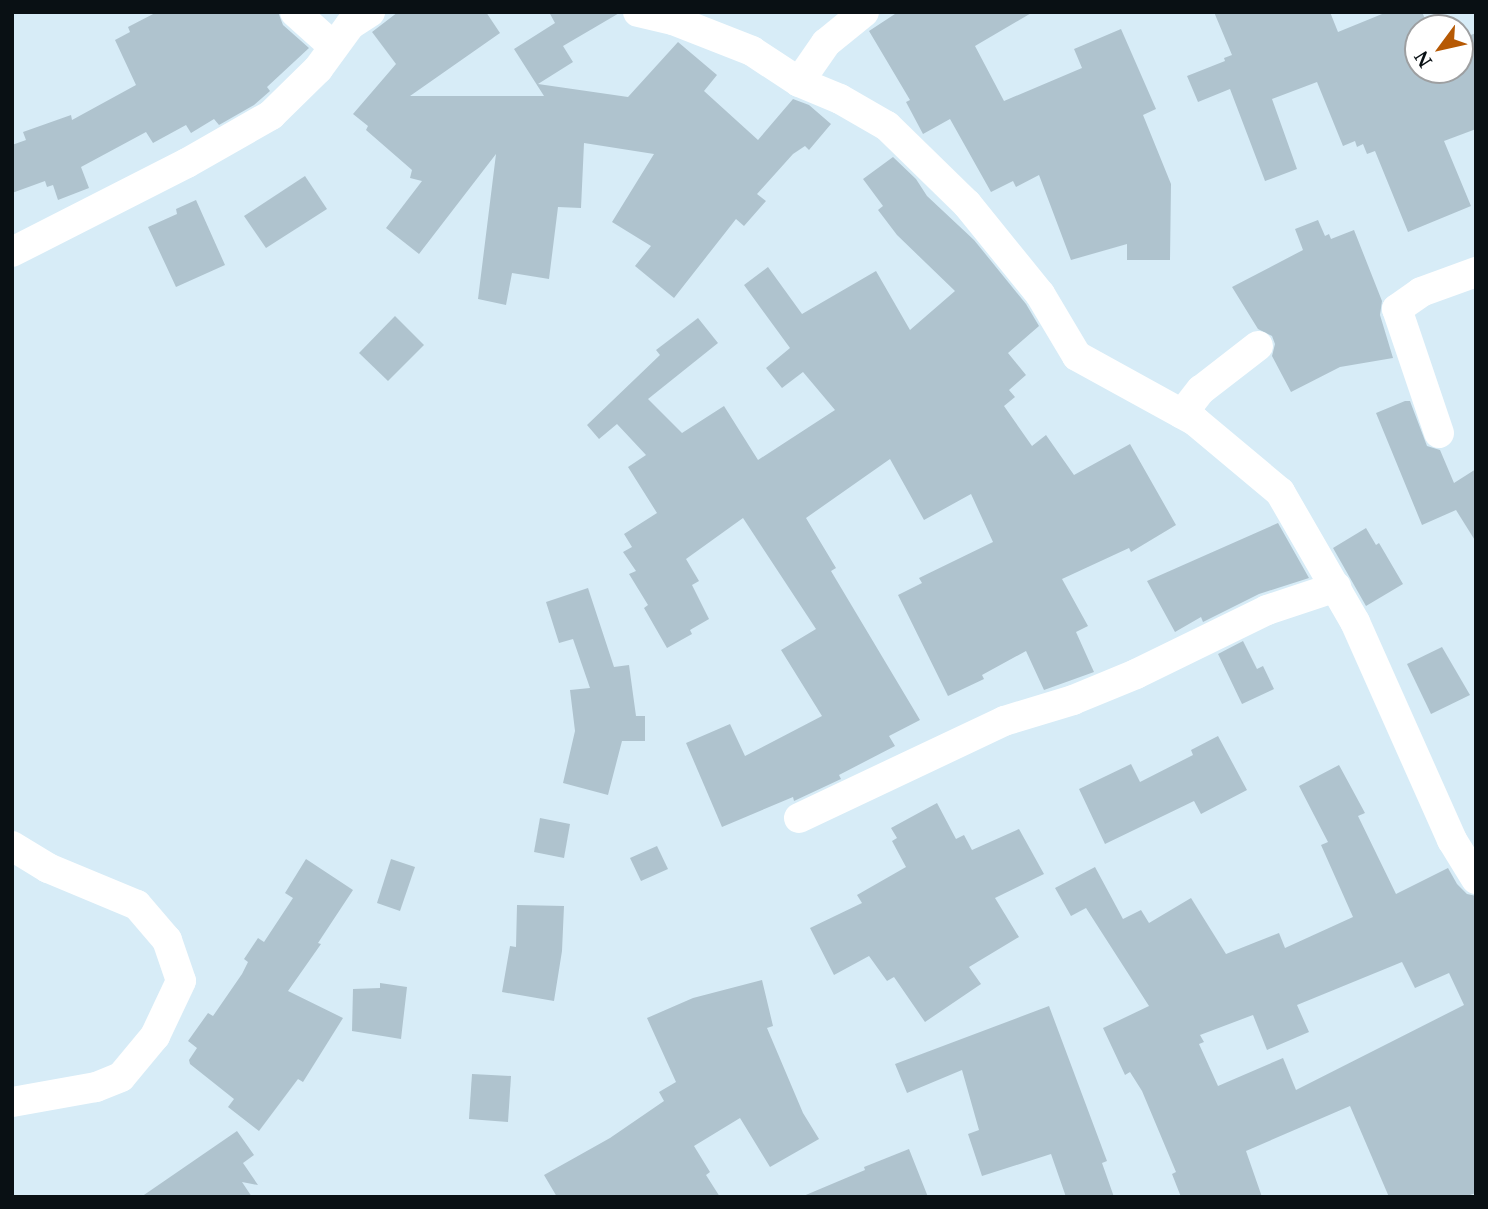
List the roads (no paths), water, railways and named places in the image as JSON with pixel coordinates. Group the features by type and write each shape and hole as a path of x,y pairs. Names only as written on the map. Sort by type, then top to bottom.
{"street":[{"path":"295,12 334,47"},
{"path":"12,251 187,163 271,115 318,69 350,25 370,12"},
{"path":"638,12 673,20 752,51 799,82 840,99 887,126 967,204 1040,294 1077,356 1182,414 1280,492 1336,587 1396,710 1452,840 1476,879"},
{"path":"799,82 826,43 864,12"},
{"path":"1439,433 1397,309 1421,292 1476,272"},
{"path":"1182,414 1201,390 1258,346"},
{"path":"800,818 1004,722 1073,700 1136,674 1267,610 1336,587"},
{"path":"12,846 48,868 136,905 167,940 181,981 155,1036 121,1077 96,1087 12,1102"}]}
